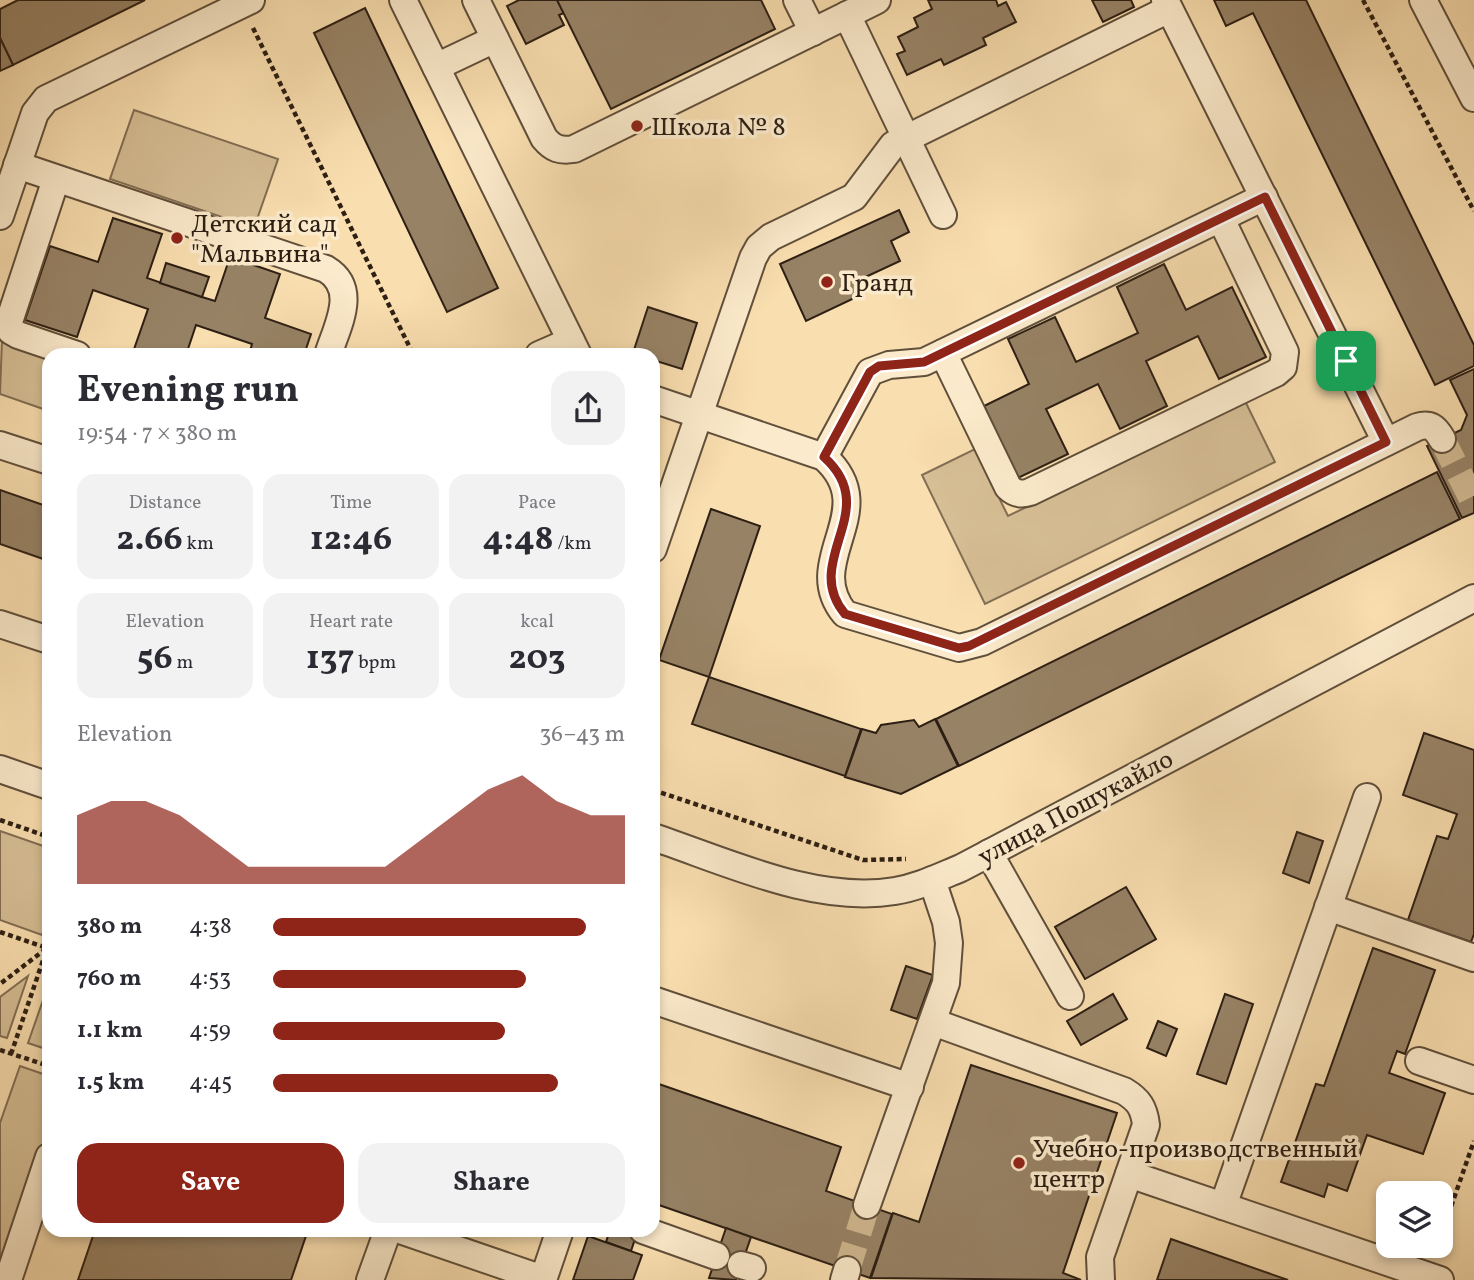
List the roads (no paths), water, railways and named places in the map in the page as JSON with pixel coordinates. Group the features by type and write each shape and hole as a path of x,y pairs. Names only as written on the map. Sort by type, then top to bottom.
{"street":[{"path":"403,0 574,348"},
{"path":"476,0 544,138 551,146 562,150 574,149 877,0"},
{"path":"797,0 813,32"},
{"path":"1423,0 1474,98"},
{"path":"0,216 35,113 46,99 246,2"},
{"path":"660,528 759,247 771,237 854,197 885,153 906,137 1167,5 1386,442"},
{"path":"847,15 943,215"},
{"path":"436,67 495,39"},
{"path":"17,165 326,269 336,275 345,292 345,304 330,348"},
{"path":"56,178 8,325 11,331 18,335 56,348"},
{"path":"824,457 870,372 889,365 916,364 943,353 1265,197"},
{"path":"943,353 1008,487 1023,495 1031,492 1283,368 1285,352 1220,219"},
{"path":"660,400 824,457 839,470 847,493 846,514 831,567 830,586 836,603 845,614 959,648 982,642 1426,424 1435,428 1442,439"},
{"path":"0,445 42,459"},
{"name":"улица Пошукайло","path":"660,839 798,886 827,892 876,894 916,886 989,853 1474,598"},
{"path":"0,624 42,638"},
{"path":"0,769 42,784"},
{"path":"1223,1206 1367,797"},
{"path":"989,853 1070,996"},
{"path":"867,1205 946,983 949,943 946,922 932,880"},
{"path":"1328,908 1474,958"},
{"path":"660,1002 910,1087"},
{"path":"933,1022 1124,1091 1137,1099 1146,1125 1100,1257 1101,1280"},
{"path":"1419,1060 1474,1080"},
{"path":"1129,1174 1440,1280"},
{"path":"8,1280 42,1178"},
{"path":"660,1236 716,1256"},
{"path":"370,1280 385,1237"},
{"path":"420,1237 543,1279 558,1237"}],"tunnel":[{"path":"1442,439 1474,503"},
{"path":"847,1270 867,1205"}],"place":[{"name":"Школа № 8","path":"637,126"},
{"name":"Детский сад \"Мальвина\"","path":"177,238"},
{"name":"Гранд","path":"827,282"},
{"name":"Учебно-производственный центр","path":"1019,1163"}]}
